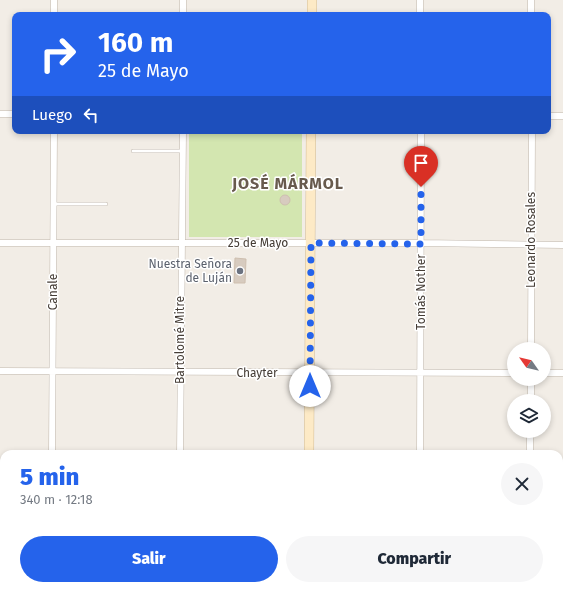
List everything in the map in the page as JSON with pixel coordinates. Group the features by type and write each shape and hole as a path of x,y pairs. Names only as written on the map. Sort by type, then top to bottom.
{"street":[{"path":"54,0 54,12"},
{"path":"183,0 183,12"},
{"path":"312,0 312,12"},
{"path":"420,0 420,12"},
{"path":"531,0 531,12"},
{"path":"0,114 12,114"},
{"path":"551,116 563,116"},
{"name":"Canale","path":"52,450 54,134"},
{"name":"Bartolomé Mitre","path":"180,450 183,134"},
{"path":"309,450 311,134"},
{"name":"Tomás Nother","path":"420,134 420,450"},
{"name":"Leonardo Rosales","path":"531,342 532,134"},
{"name":"25 de Mayo","path":"0,243 563,245"},
{"name":"Chayter","path":"0,371 180,373 507,373"},
{"path":"551,373 563,373"},
{"path":"530,438 530,450"}],"lane":[{"path":"133,150 183,151"},
{"path":"53,204 106,204"}],"green space":[{"path":"189,134 302,134 302,237 189,237"}],"building":[{"path":"283,195 287,195 290,200 287,205 283,205 280,202 280,198"},
{"name":"Nuestra Señora de Luján","path":"235,258 246,259 245,283 234,283"}],"place":[{"name":"Nuestra Señora de Luján","path":"240,271"}],"district":[{"name":"JOSÉ MÁRMOL","path":"288,183"}],"route":[{"path":"310,386 311,243 421,244 421,187"}]}
